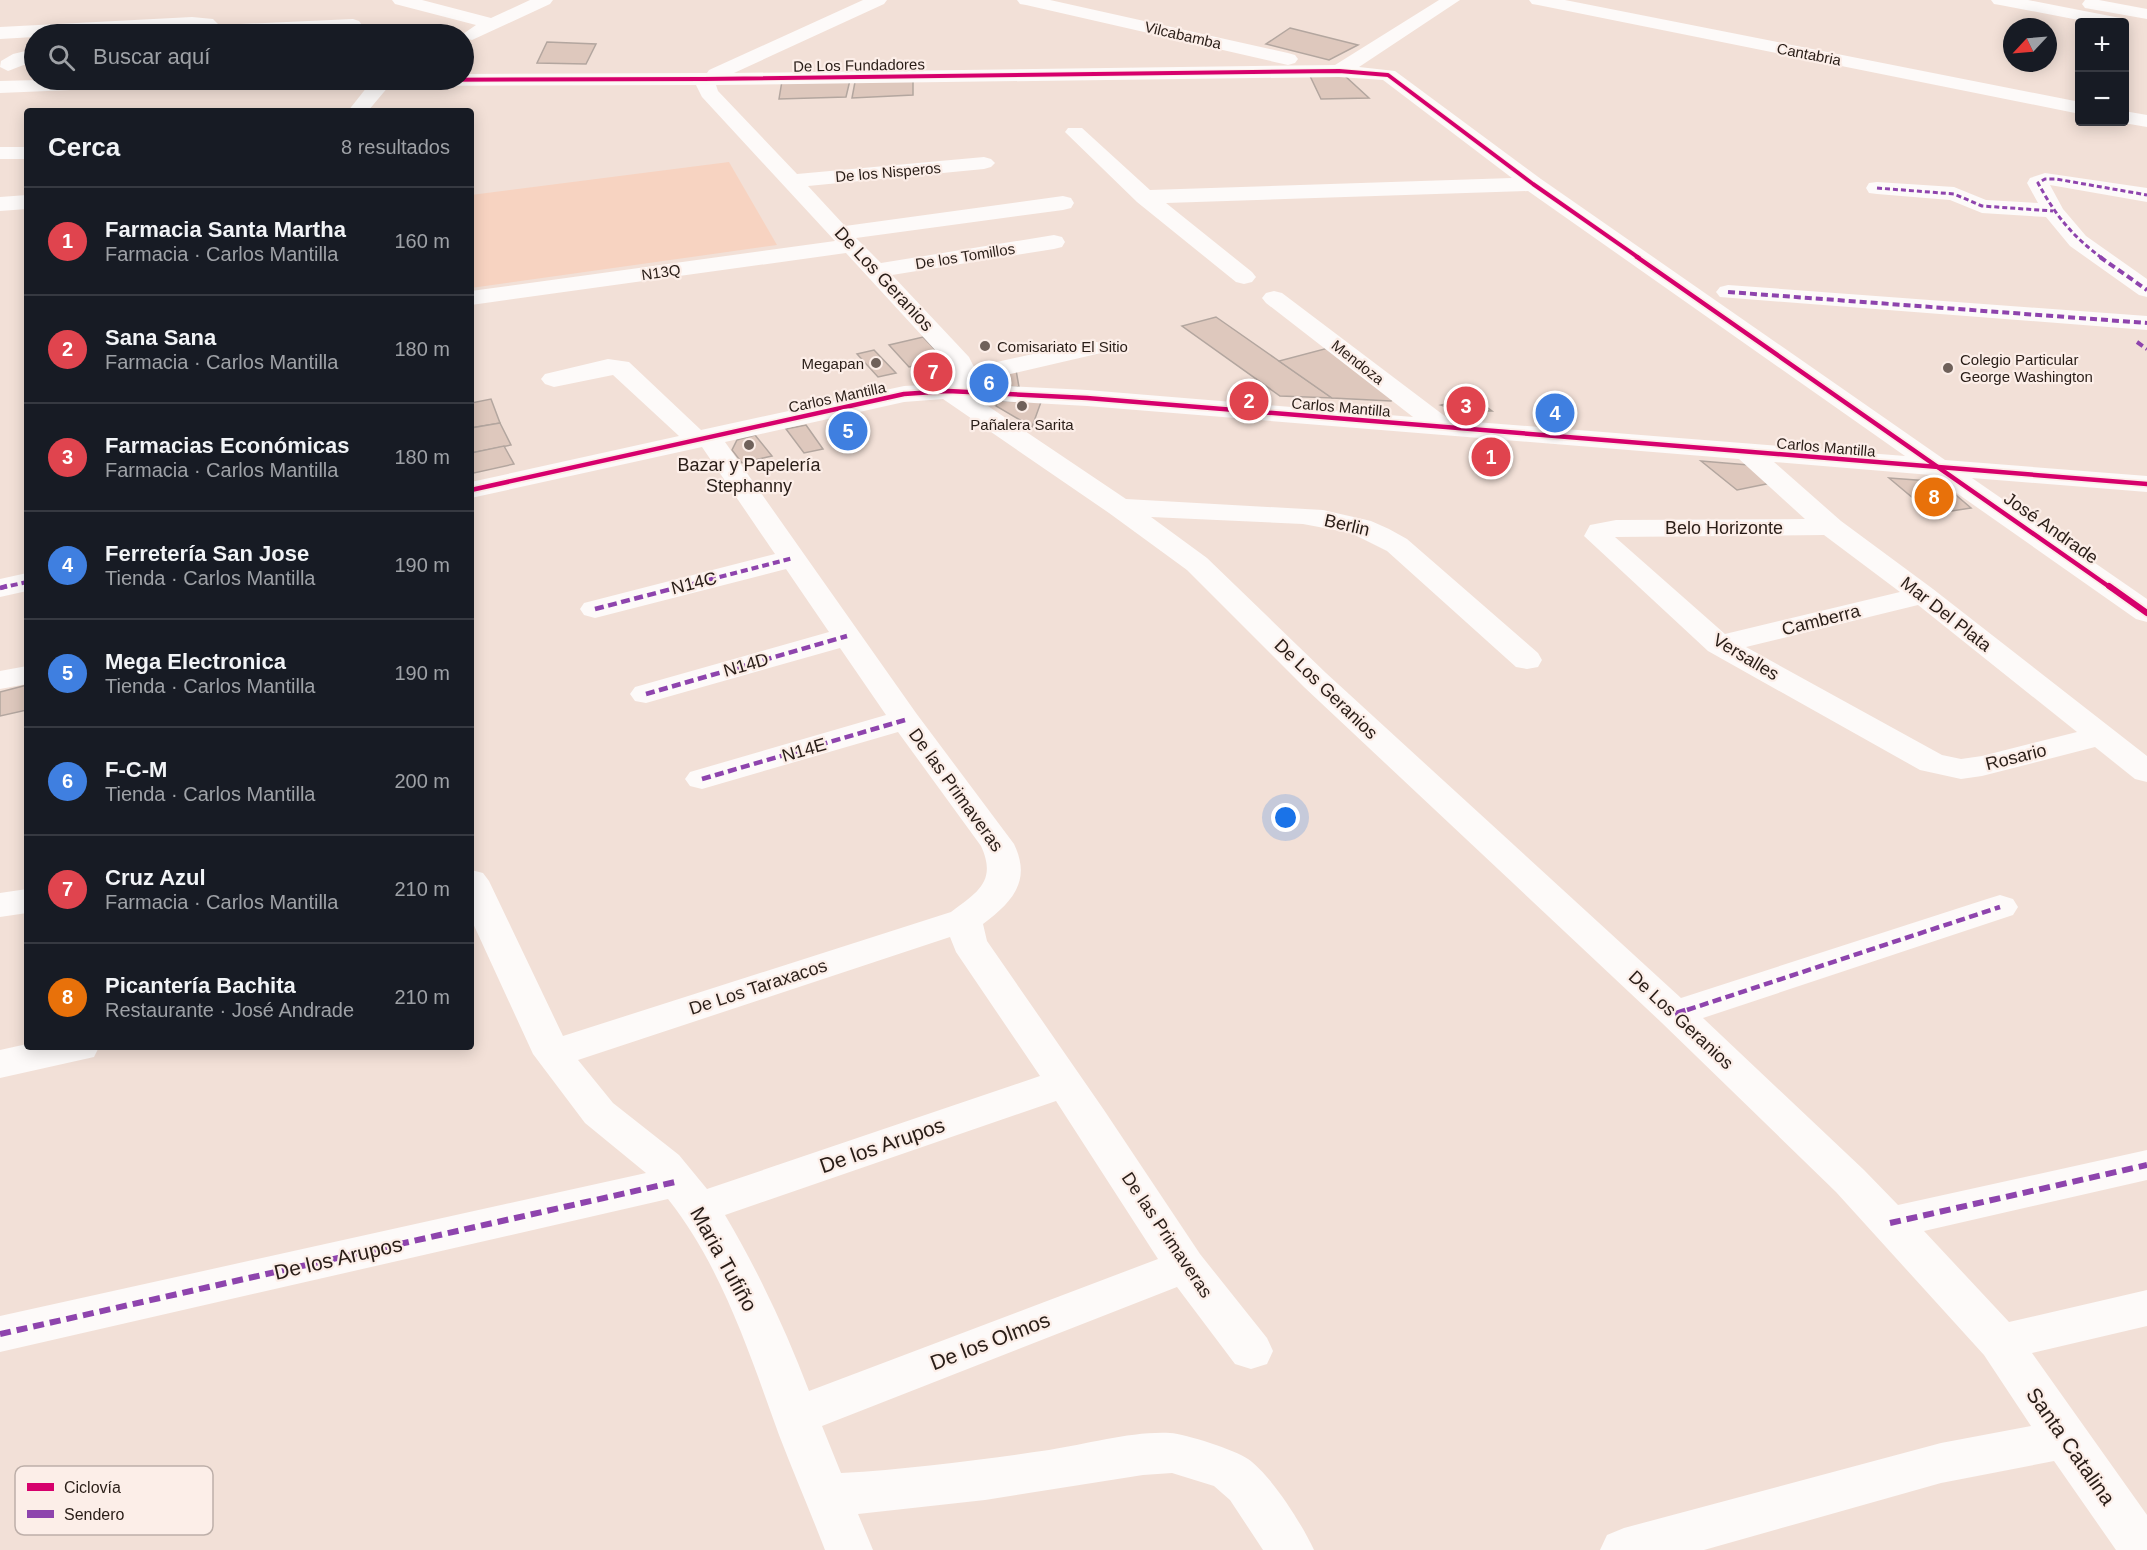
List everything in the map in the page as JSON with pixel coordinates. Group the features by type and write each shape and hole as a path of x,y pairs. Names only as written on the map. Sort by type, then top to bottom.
{"street":[{"path":"401,0 492,24"},
{"path":"474,34 541,0"},
{"path":"705,79 878,0"},
{"name":"Vilcabamba","path":"1026,0 1339,71"},
{"path":"1339,71 1451,0"},
{"name":"Cantabria","path":"1538,0 2075,107"},
{"path":"2000,0 2093,18"},
{"path":"2069,0 2106,18"},
{"path":"2129,18 2147,14"},
{"path":"157,24 192,22 208,24"},
{"path":"0,33 24,32"},
{"path":"9,64 24,57"},
{"name":"De Los Fundadores","path":"474,80 1339,71"},
{"name":"José Andrade","path":"1339,71 1388,75 1533,184 2147,613"},
{"name":"De Los Geranios","path":"705,79 710,93 960,362 963,370 954,384 1197,564 1315,680 1675,1014 1850,1181 2000,1342"},
{"path":"0,87 24,86"},
{"path":"360,108 374,90"},
{"path":"2129,118 2147,122"},
{"path":"1075,132 1145,197 1244,277"},
{"path":"0,153 24,153"},
{"name":"De los Nisperos","path":"793,181 984,163"},
{"path":"2147,195 2045,179 2038,183 2053,212 2078,241 2147,290"},
{"path":"1145,197 1533,184"},
{"path":"1877,188 1954,194 1982,206 2053,212"},
{"path":"0,204 24,202"},
{"name":"N13Q","path":"474,298 1063,202"},
{"name":"De los Tomillos","path":"875,271 1054,242"},
{"path":"1728,292 2144,338"},
{"name":"Mendoza","path":"1274,297 1443,427"},
{"path":"954,384 1092,348"},
{"name":"De las Primaveras","path":"554,379 608,367 620,367 687,429 701,438 793,558 905,720 1005,858 1007,872 1002,884 985,904 964,920 969,943 1185,1266 1251,1351"},
{"name":"Carlos Mantilla","path":"474,489 954,384 1087,398 2147,484"},
{"name":"Mar Del Plata","path":"1747,453 1832,527 1923,595 2147,772"},
{"name":"Berlin","path":"1119,507 1312,517 1360,525 1381,533 1397,545 1527,660"},
{"name":"Belo Horizonte","path":"1616,528 1832,527"},
{"name":"Versalles","path":"1616,528 1600,531 1598,536 1719,645 1932,763"},
{"name":"N14C","path":"595,609 793,558"},
{"path":"0,588 24,583"},
{"name":"Camberra","path":"1719,645 1923,595"},
{"name":"N14D","path":"646,694 847,636"},
{"path":"0,680 24,676"},
{"name":"N14E","path":"702,779 905,720"},
{"name":"Rosario","path":"1932,763 1961,769 1982,766 2100,735"},
{"name":"Maria Tufiño","path":"474,887 552,1054 599,1113 665,1166 687,1195 735,1272 774,1358 849,1550"},
{"path":"0,905 24,901"},
{"path":"1675,1014 2000,907"},
{"name":"De Los Taraxacos","path":"552,1054 964,920"},
{"path":"0,1064 66,1050"},
{"name":"De los Arupos","path":"0,1334 687,1195 1064,1083"},
{"path":"1890,1223 2147,1165"},
{"name":"De los Olmos","path":"795,1416 1185,1266"},
{"path":"2000,1342 2147,1308"},
{"name":"Santa Catalina","path":"2000,1342 2144,1550"},
{"path":"1624,1550 1676,1544 1941,1463 2065,1439"},
{"path":"826,1495 889,1491 985,1480 1134,1456 1172,1453 1230,1472 1247,1486 1290,1550"}],"shaded area":[{"path":"729,162 777,245 474,288 474,195"}],"building":[{"path":"1290,28 1358,45 1329,60 1266,44"},
{"path":"547,42 596,44 586,64 537,63"},
{"path":"1310,76 1345,76 1369,98 1321,99"},
{"path":"850,80 846,97 779,99 782,81"},
{"path":"913,80 913,95 852,98 855,82"},
{"path":"1216,317 1332,398 1280,396 1182,326"},
{"path":"923,337 944,359 909,367 889,345"},
{"path":"1332,347 1399,396 1391,401 1332,398 1279,361"},
{"name":"Megapan","path":"874,350 896,373 878,377 857,354"},
{"path":"1016,370 1019,387 982,385 983,377"},
{"path":"1473,397 1492,411 1459,411 1441,405"},
{"path":"491,399 500,423 474,427 474,402"},
{"path":"998,401 1041,402 1032,427 996,406"},
{"path":"851,418 867,438 844,443 828,423"},
{"path":"500,423 511,445 474,452 474,427"},
{"path":"806,425 823,449 804,453 786,429"},
{"name":"Bazar y Papelería Stephanny","path":"755,435 772,456 742,463 732,450 737,440"},
{"path":"504,446 514,464 474,473 474,452"},
{"path":"1701,461 1749,465 1771,483 1737,490"},
{"path":"1889,478 1930,481 1944,485 1971,508 1932,514"},
{"path":"24,686 24,711 0,716 0,692"}],"marked path":[{"path":"2147,195 2056,179 2045,179 2038,183 2053,211 2078,241 2147,290"},
{"path":"1877,188 1954,194 1982,206 2053,211"},
{"path":"1728,292 2147,323"},
{"path":"2137,342 2147,349"},
{"path":"595,609 793,558"},
{"path":"0,588 24,583"},
{"path":"646,694 847,636"},
{"path":"702,779 905,720"},
{"path":"1675,1014 2000,907"},
{"path":"1890,1223 2147,1165"},
{"path":"0,1334 675,1182"}],"cycle path":[{"path":"474,80 1339,71 1388,75 1533,184 2147,613"},
{"path":"474,489 904,394 948,391 1087,398 2147,484"}],"place":[{"name":"Comisariato El Sitio","path":"985,346"},
{"name":"Megapan","path":"876,363"},
{"name":"Colegio Particular George Washington","path":"1948,368"},
{"name":"Cruz Azul","path":"933,372"},
{"name":"F-C-M","path":"989,383"},
{"name":"Sana Sana","path":"1249,401"},
{"name":"Pañalera Sarita","path":"1022,406"},
{"name":"Farmacias Económicas","path":"1466,406"},
{"name":"Ferretería San Jose","path":"1555,413"},
{"name":"Mega Electronica","path":"848,431"},
{"name":"Bazar y Papelería Stephanny","path":"749,445"},
{"name":"Farmacia Santa Martha","path":"1491,457"},
{"name":"Picantería Bachita","path":"1934,497"}]}
